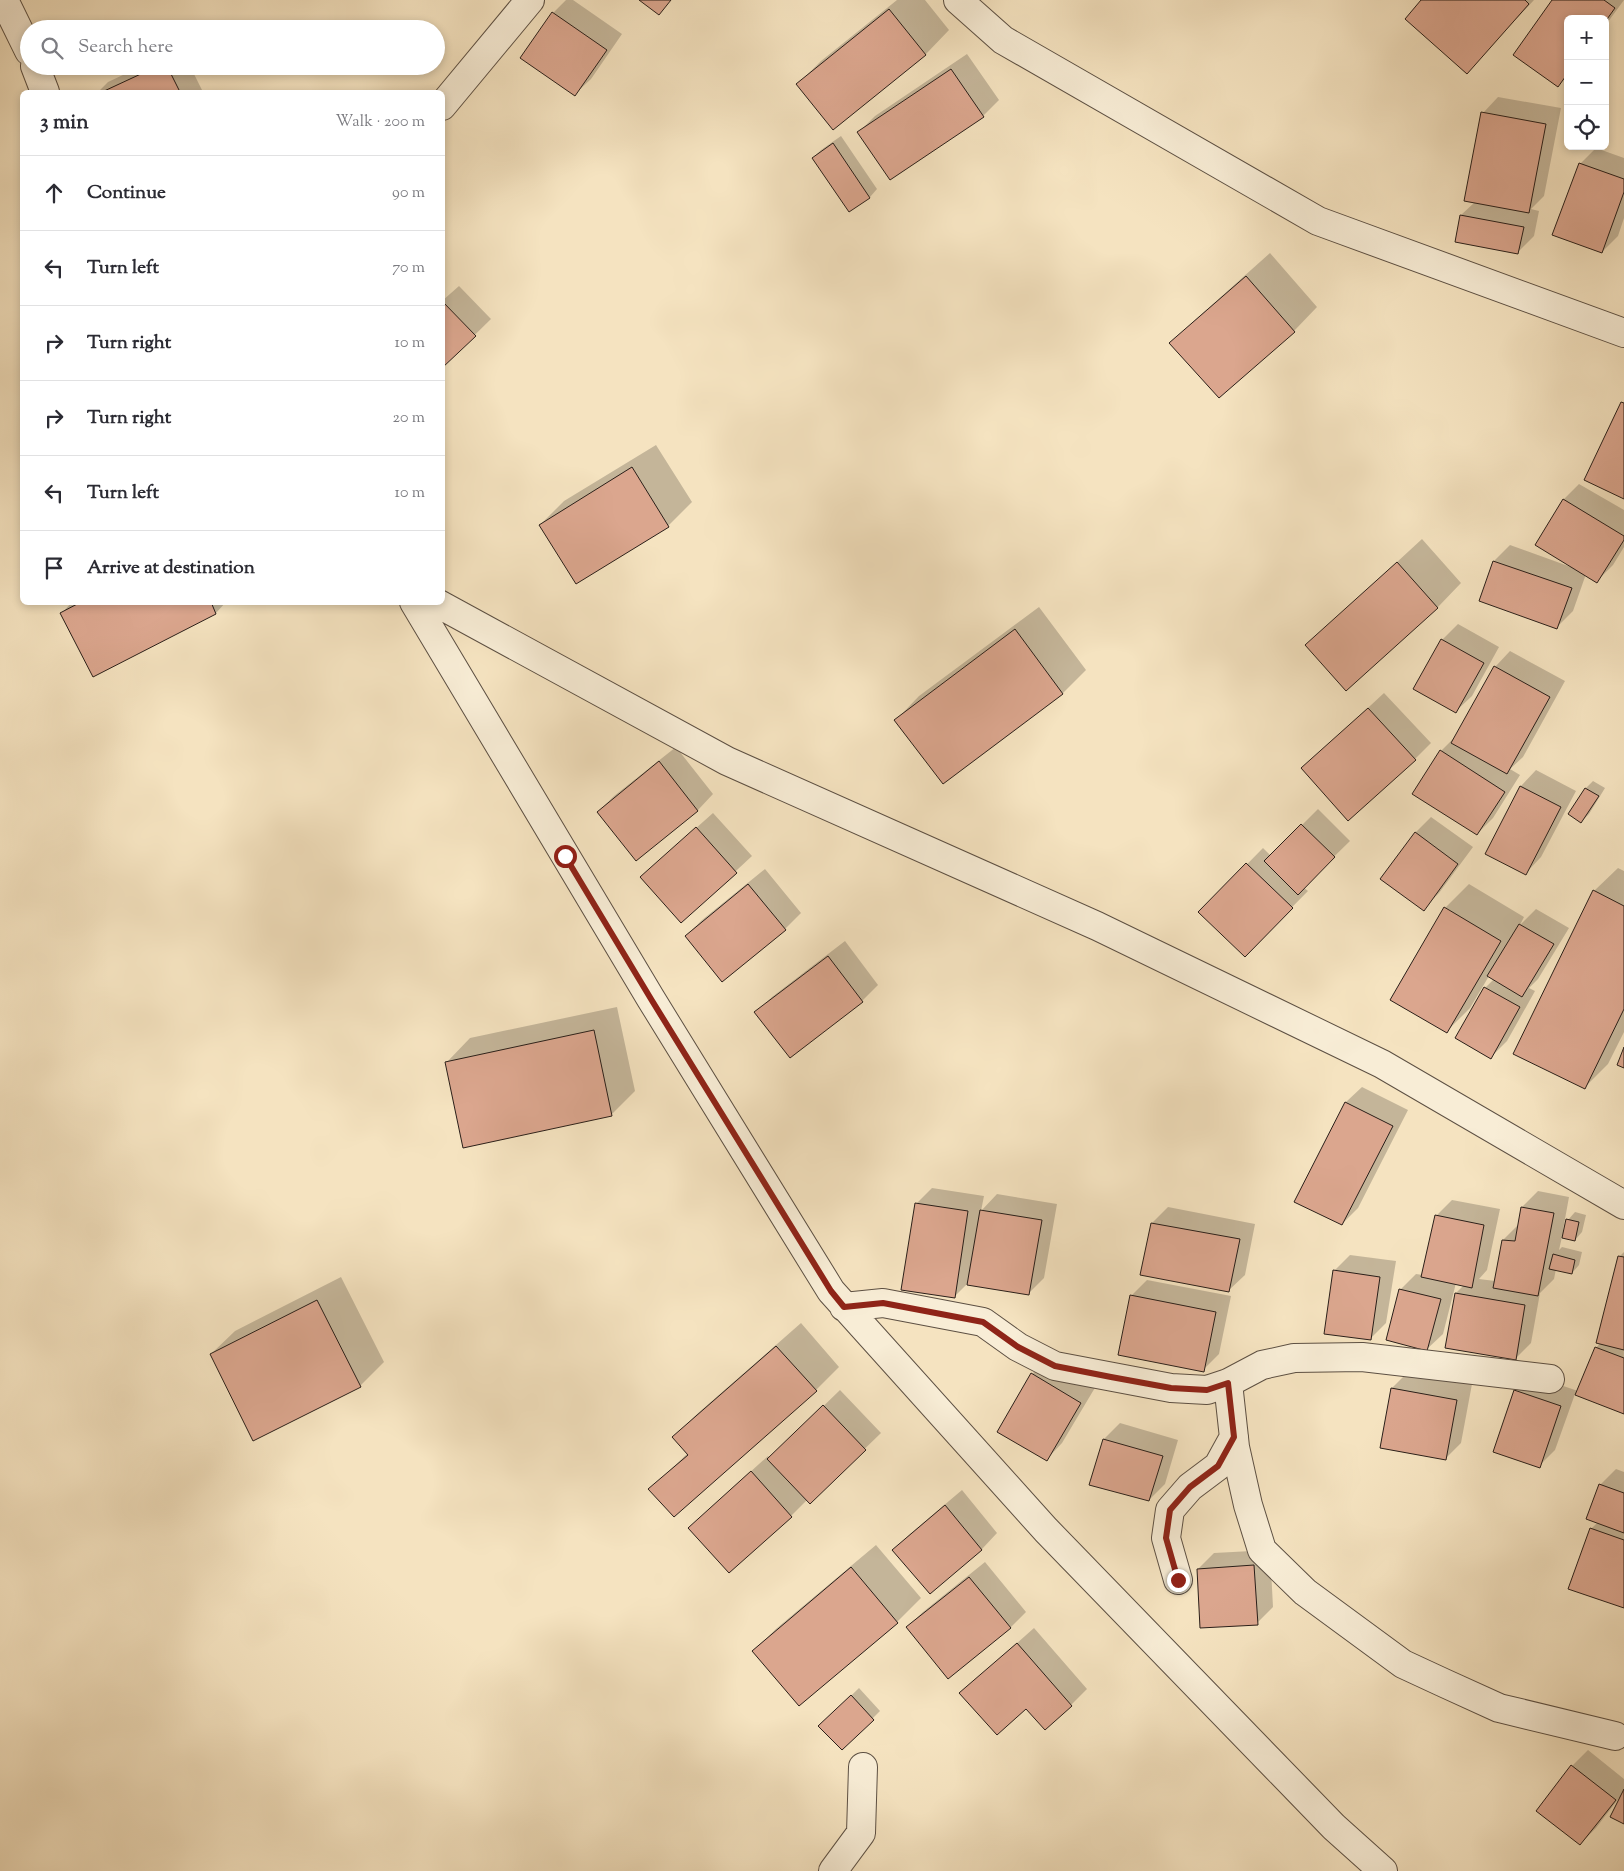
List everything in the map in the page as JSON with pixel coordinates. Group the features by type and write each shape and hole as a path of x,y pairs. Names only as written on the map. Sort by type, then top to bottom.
{"street":[{"path":"4,0 20,33"},
{"path":"445,102 530,0"},
{"path":"958,0 1003,40 1318,221 1624,333"},
{"path":"38,75 44,90"},
{"path":"416,605 651,999 831,1291 1046,1530 1334,1827 1383,1871"},
{"path":"441,605 727,761 1096,926 1382,1064 1624,1205"},
{"path":"844,1307 883,1303 983,1322 1018,1347 1055,1366 1171,1388 1207,1390 1228,1383 1262,1365 1294,1358 1362,1357 1550,1379"},
{"path":"1228,1383 1234,1437 1248,1505 1262,1550 1305,1592 1403,1664 1499,1708 1615,1736"},
{"path":"1178,1580 1166,1538 1170,1510 1190,1487 1218,1466 1234,1437"},
{"path":"834,1871 861,1833 863,1767"}],"building":[{"path":"639,0 671,0 659,15"},
{"path":"1421,0 1525,0 1529,4 1467,74 1405,19"},
{"path":"1552,0 1604,0 1615,8 1609,16 1564,15 1564,79 1558,87 1513,55"},
{"path":"889,9 926,55 833,130 796,84"},
{"path":"552,12 607,50 575,96 520,58"},
{"path":"951,69 984,117 890,180 857,132"},
{"path":"139,75 172,75 179,90 106,90"},
{"path":"1481,112 1546,124 1529,213 1464,201"},
{"path":"833,143 870,198 849,212 812,158"},
{"path":"1579,163 1624,179 1624,192 1602,253 1552,235"},
{"path":"1460,215 1524,227 1518,254 1455,242"},
{"path":"1246,276 1295,332 1219,398 1169,343"},
{"path":"445,304 476,336 445,365"},
{"path":"1621,402 1624,403 1624,499 1584,480"},
{"path":"632,467 669,527 576,584 539,525"},
{"path":"1563,499 1624,536 1624,540 1597,583 1535,545"},
{"path":"1493,561 1572,588 1557,629 1479,601"},
{"path":"1397,562 1438,608 1346,691 1305,645"},
{"path":"75,605 212,605 216,614 93,677 60,613"},
{"path":"1015,629 1063,694 943,784 894,720"},
{"path":"1441,639 1484,663 1456,713 1413,689"},
{"path":"1494,666 1550,697 1507,774 1451,743"},
{"path":"1368,708 1416,760 1348,821 1301,768"},
{"path":"1440,750 1505,792 1477,835 1412,794"},
{"path":"659,761 698,811 636,861 597,812"},
{"path":"1520,786 1561,807 1526,875 1485,854"},
{"path":"1585,788 1599,796 1581,823 1568,814"},
{"path":"1301,824 1335,857 1298,895 1264,861"},
{"path":"696,827 737,873 681,923 640,877"},
{"path":"1415,832 1458,864 1424,911 1380,879"},
{"path":"1246,863 1293,908 1245,957 1198,912"},
{"path":"748,884 786,930 722,982 685,936"},
{"path":"1593,890 1624,906 1624,1009 1585,1089 1513,1054"},
{"path":"1444,907 1501,941 1447,1033 1390,1000"},
{"path":"1519,924 1554,944 1522,997 1487,976"},
{"path":"828,956 863,1002 790,1058 754,1012"},
{"path":"1484,987 1520,1007 1491,1059 1455,1038"},
{"path":"594,1030 612,1116 463,1148 445,1062"},
{"path":"1624,1047 1624,1068 1617,1065"},
{"path":"1345,1102 1393,1126 1342,1225 1294,1202"},
{"path":"915,1203 968,1211 955,1298 901,1290"},
{"path":"1521,1207 1554,1213 1538,1296 1493,1288 1502,1240 1515,1241"},
{"path":"980,1210 1042,1220 1029,1295 967,1285"},
{"path":"1435,1215 1484,1225 1472,1288 1421,1277"},
{"path":"1566,1219 1579,1222 1575,1241 1562,1238"},
{"path":"1151,1223 1240,1239 1229,1292 1140,1275"},
{"path":"1553,1254 1575,1260 1572,1274 1549,1269"},
{"path":"1618,1256 1624,1257 1624,1350 1596,1343"},
{"path":"1333,1270 1380,1277 1371,1340 1324,1334"},
{"path":"1399,1289 1441,1299 1427,1351 1386,1340"},
{"path":"1455,1293 1525,1305 1516,1360 1445,1348"},
{"path":"1130,1295 1216,1312 1204,1372 1118,1355"},
{"path":"317,1300 361,1387 253,1441 210,1354"},
{"path":"776,1346 817,1391 674,1517 648,1489 688,1455 672,1437"},
{"path":"1595,1347 1624,1358 1624,1414 1575,1395"},
{"path":"1031,1373 1081,1403 1047,1461 997,1432"},
{"path":"1391,1388 1457,1400 1446,1460 1380,1448"},
{"path":"1514,1390 1561,1406 1540,1468 1493,1452"},
{"path":"823,1405 866,1450 810,1504 767,1459"},
{"path":"1103,1439 1163,1456 1149,1501 1089,1485"},
{"path":"751,1471 792,1517 729,1573 688,1528"},
{"path":"1599,1484 1624,1493 1624,1533 1586,1519"},
{"path":"945,1505 982,1550 930,1594 892,1550"},
{"path":"1590,1528 1624,1540 1624,1608 1568,1589"},
{"path":"1254,1565 1258,1625 1200,1628 1197,1569"},
{"path":"851,1567 898,1623 799,1706 752,1651"},
{"path":"969,1577 1011,1628 948,1679 906,1627"},
{"path":"1017,1643 1072,1706 1045,1730 1026,1709 997,1735 959,1693"},
{"path":"851,1695 874,1720 842,1750 818,1726"},
{"path":"1571,1765 1616,1800 1580,1845 1536,1811"},
{"path":"1624,1789 1624,1824 1610,1817"}],"route":[{"path":"565,856 831,1291 844,1307 883,1303 983,1322 1018,1347 1055,1366 1171,1388 1207,1390 1228,1383 1234,1437 1218,1466 1190,1487 1170,1510 1166,1538 1178,1580"}]}
